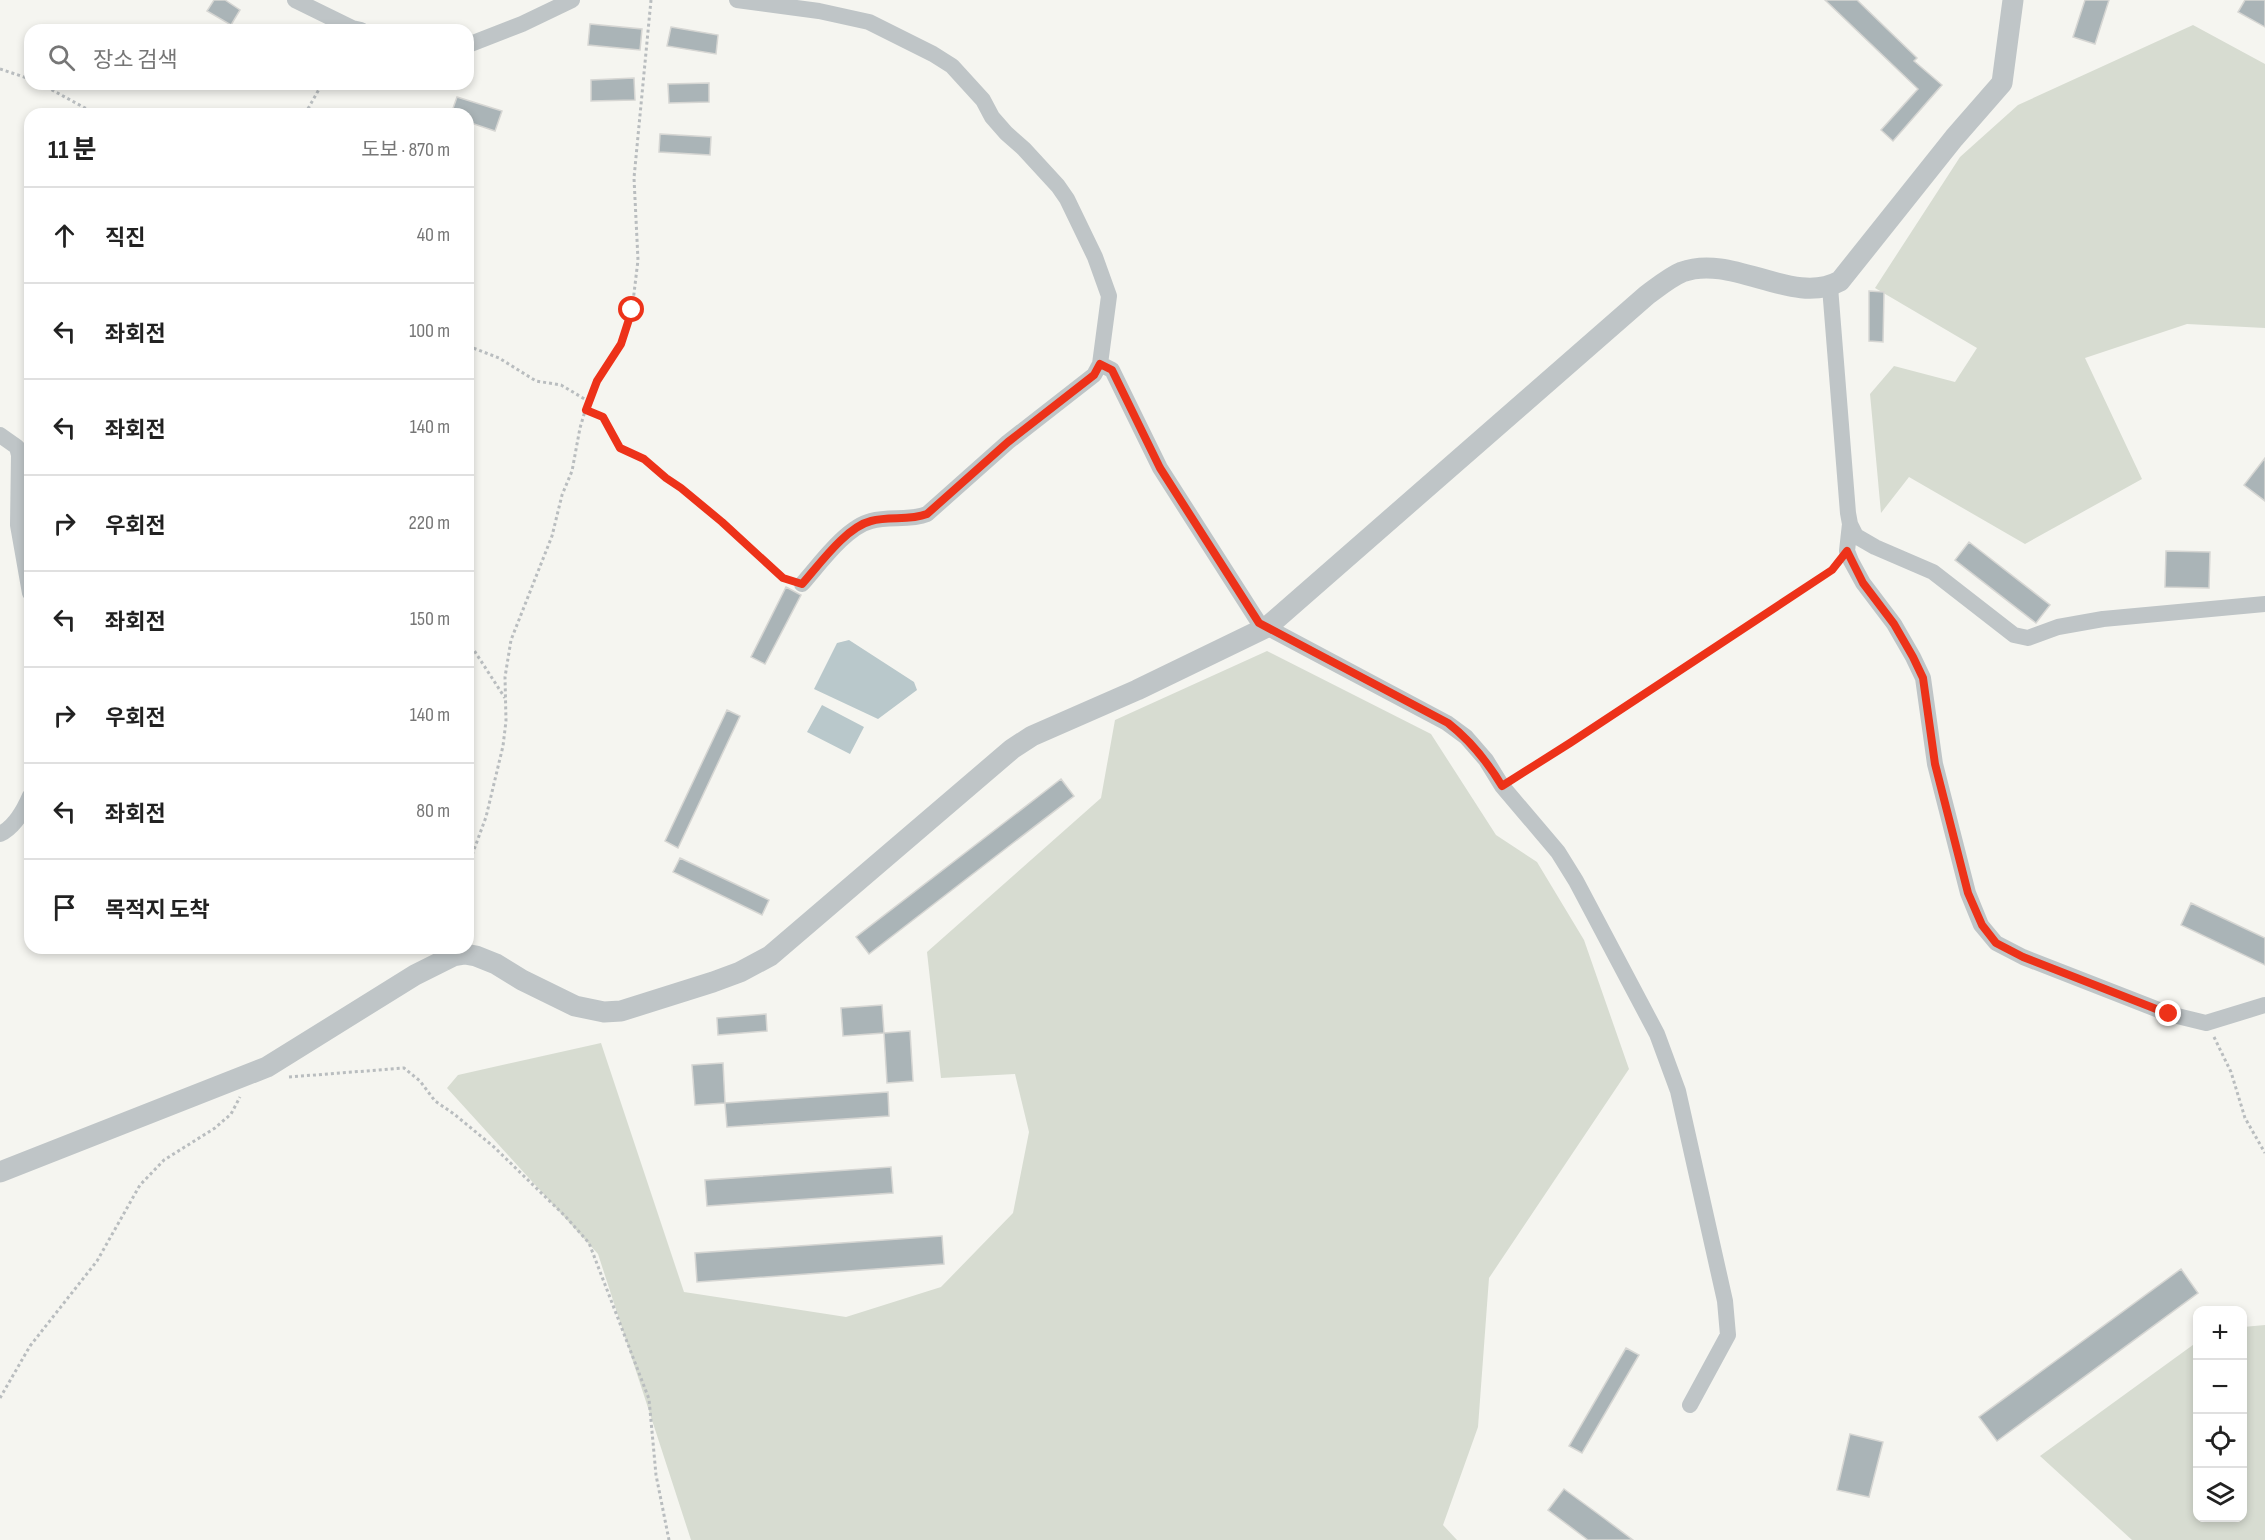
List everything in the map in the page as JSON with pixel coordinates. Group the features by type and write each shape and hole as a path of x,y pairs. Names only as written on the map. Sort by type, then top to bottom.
{"street":[{"path":"295,0 344,24"},
{"path":"474,43 522,24 572,0"},
{"path":"737,0 819,11 868,22 933,54 952,66 982,100 992,117 1045,170 1068,199 1095,257 1109,296 1100,364 1094,375 1008,442 939,506 916,518 865,523 829,554 802,584"},
{"path":"0,1172 267,1067 416,975 453,956 465,954 476,956 496,964 574,1006 604,1012 621,1011 740,972 770,956 1012,749 1032,736 1137,690 1267,627 1623,316 1671,278 1683,272 1710,268 1803,287 1830,287 1840,281 1954,138 2002,83 2013,0"},
{"path":"1830,287 1850,524 1847,551 1863,583 1894,624 1923,678 1935,764 1968,893 1982,925 1996,943 2023,957 2169,1014 2206,1023 2265,1005"},
{"path":"1100,364 1112,370 1160,468 1259,623 1448,723 1486,759 1502,786 1558,852 1576,881 1657,1034 1678,1091 1725,1301 1728,1335 1690,1405"},
{"path":"0,435 17,447 19,455 18,525 24,559"},
{"path":"1850,524 1856,536 1875,547 1933,572 2014,635 2028,638 2076,622 2265,604"},
{"path":"0,834 16,820 24,806"}],"path":[{"path":"474,850 486,817 496,777 506,721 505,677 511,640 552,536 562,495 572,471 588,401 597,381 621,344 632,310 638,260 634,178 651,0"},
{"path":"0,69 24,77"},
{"path":"51,90 85,108"},
{"path":"308,108 319,90"},
{"path":"474,348 500,358 536,381 561,385 588,401"},
{"path":"586,410 603,417 620,448 644,459 681,488 783,578 802,584"},
{"path":"1502,786 1832,570 1847,551"},
{"path":"474,651 505,698"},
{"path":"2206,1023 2230,1072 2245,1118 2265,1153"},
{"path":"267,1067 282,1078 404,1068 420,1081 435,1101 494,1147 565,1216 589,1243 649,1399 656,1475 669,1540"},
{"path":"0,1398 30,1346 97,1261 140,1185 164,1160 215,1128 231,1114 240,1101 245,1076"}],"shaded area":[{"path":"2193,25 2265,64 2265,328 2187,324 2085,358 2142,479 2025,544 1909,477 1881,513 1870,394 1894,366 1955,382 1977,348 1875,288 1960,157 2018,105"},
{"path":"849,640 914,682 917,690 878,719 814,689 837,643"},
{"path":"1267,651 1431,734 1496,835 1537,862 1584,940 1629,1069 1489,1278 1478,1427 1443,1525 1457,1540 691,1540 598,1254 447,1088 458,1075 601,1043 684,1292 846,1317 941,1287 1013,1213 1029,1132 1015,1074 941,1078 927,952 1101,798 1115,720"},
{"path":"822,705 864,727 850,754 807,732"},
{"path":"2265,1325 2265,1540 2132,1540 2040,1456 2193,1345 2193,1522 2247,1522 2247,1327"}],"building":[{"path":"214,0 225,0 240,10 232,24 207,11"},
{"path":"1825,0 1857,0 1917,58 1914,61 1942,85 1893,141 1881,130 1918,89"},
{"path":"2085,0 2109,0 2095,44 2073,37"},
{"path":"2245,0 2265,0 2265,27 2238,12"},
{"path":"590,24 642,29 640,50 588,45"},
{"path":"671,27 718,35 716,54 667,46"},
{"path":"634,78 635,100 591,101 591,80"},
{"path":"709,83 709,102 669,103 668,84"},
{"path":"457,97 502,111 495,131 474,124 474,108 453,108"},
{"path":"660,134 711,137 710,155 659,152"},
{"path":"1869,291 1884,292 1883,342 1869,341"},
{"path":"2265,458 2265,501 2244,485"},
{"path":"1969,542 2050,605 2036,623 1955,560"},
{"path":"2166,551 2210,552 2209,588 2165,587"},
{"path":"786,587 801,595 765,664 751,657"},
{"path":"727,710 740,716 678,848 665,841"},
{"path":"1061,779 1074,796 869,954 856,937"},
{"path":"680,858 769,900 762,915 673,872"},
{"path":"2191,903 2265,938 2265,965 2181,925"},
{"path":"882,1005 884,1033 843,1036 841,1008"},
{"path":"766,1014 767,1031 718,1035 717,1018"},
{"path":"910,1031 913,1081 887,1083 884,1033"},
{"path":"723,1063 725,1103 695,1105 692,1065"},
{"path":"888,1092 889,1116 727,1127 725,1103"},
{"path":"891,1167 893,1193 707,1206 705,1180"},
{"path":"942,1236 944,1264 697,1282 695,1253"},
{"path":"2181,1269 2198,1293 1997,1441 1979,1417"},
{"path":"1626,1348 1639,1355 1582,1453 1569,1446"},
{"path":"1850,1434 1883,1442 1869,1497 1837,1490"},
{"path":"1564,1489 1633,1540 1588,1540 1548,1510"}],"route":[{"path":"632,310 621,344 597,381 586,410 603,417 620,448 644,459 681,488 783,578 802,584 829,554 865,523 873,520 916,518 927,514 1008,442 1094,375 1100,364 1112,370 1160,468 1259,623 1448,723 1486,759 1502,786 1832,570 1847,551 1863,583 1894,624 1923,678 1935,764 1968,893 1982,925 1996,943 2023,957 2169,1014"}]}
